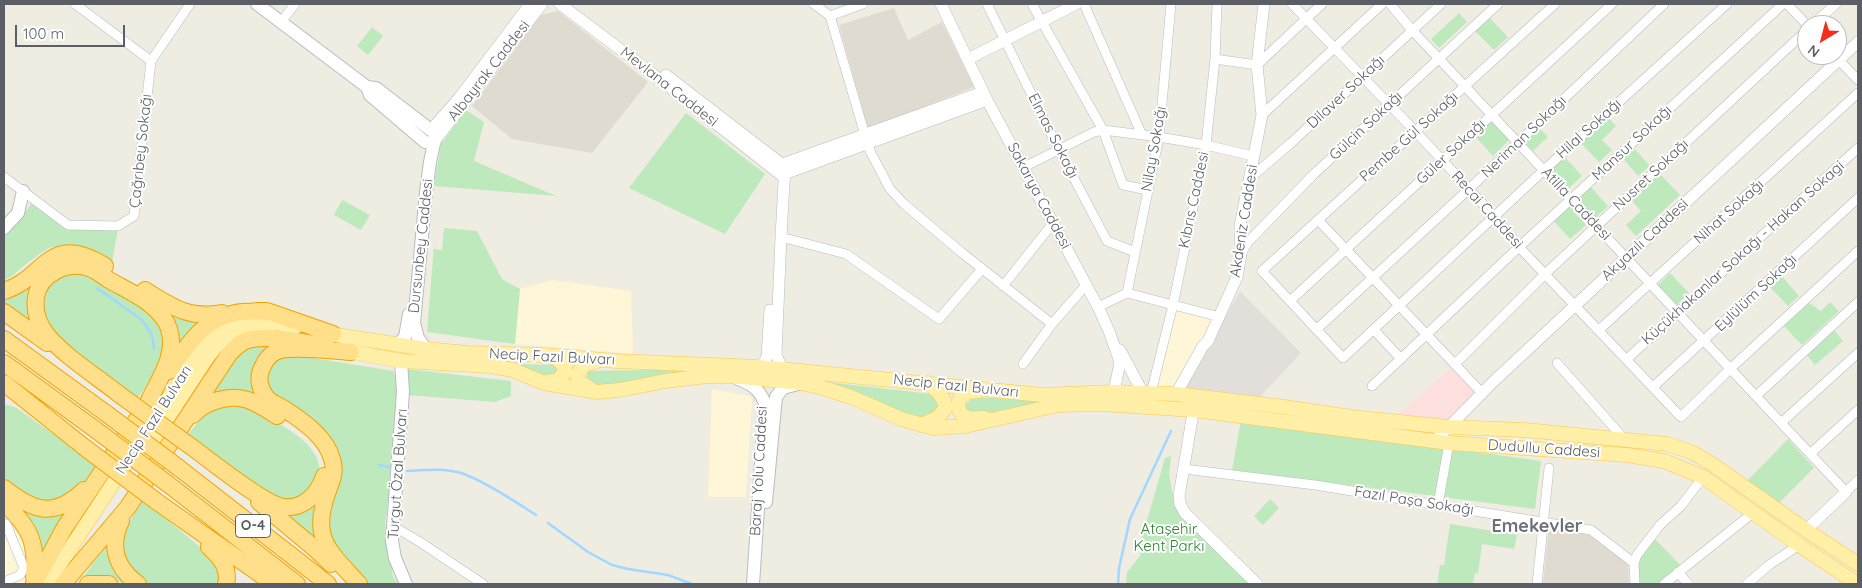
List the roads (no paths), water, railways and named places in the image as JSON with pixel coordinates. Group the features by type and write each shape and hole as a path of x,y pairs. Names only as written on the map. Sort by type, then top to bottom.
{"highway":[{"path":"4,290 16,285 50,258 77,254 91,257 165,303 195,315 213,315 238,311 267,311 330,340"},
{"path":"120,395 58,347 40,325 35,309 36,294 44,279 58,269 89,268 151,306 161,316 169,328 172,344 170,356 149,400"},
{"path":"33,584 65,527 149,400 202,328 213,320 236,313 267,311"},
{"path":"4,312 267,500 284,507 296,506 314,496 321,487 325,474 324,462 317,448 303,433 262,406 247,400 232,398 209,403 197,410 178,432"},
{"path":"63,584 128,507 229,354 237,345 247,340 260,338 330,340"},
{"name":"O-4","path":"4,339 179,468 328,584"},
{"path":"351,352 312,349 276,351 265,361 259,372 259,385 267,398 314,431 324,442 332,456 335,469 322,506 320,523 322,534 326,546 359,584"},
{"name":"O-4","path":"4,363 168,484 297,584"},
{"path":"4,383 156,501 274,584"},
{"path":"4,399 20,403 84,447"},
{"path":"193,448 313,547 352,584"},
{"path":"4,488 21,501 36,508 49,509 72,501 99,476"},
{"path":"156,501 202,539 222,560 226,569 226,584"},
{"path":"4,503 19,517 33,543 36,556 33,584"},
{"path":"128,507 118,529 114,546 119,563 132,580 138,584"},
{"path":"88,584 108,584"}],"main road":[{"path":"257,4 367,87 376,88 430,137"},
{"name":"Dursunbey Caddesi","path":"398,343 405,336 407,327 426,150 430,137"},
{"name":"Dursunbey Caddesi","path":"426,349 418,338 414,323 430,162 430,137"},
{"path":"4,228 18,213 23,191"},
{"name":"Necip Fazıl Bulvarı","path":"47,584 201,349 214,333 226,324 238,320 260,320 330,340 351,352 401,361 491,366 514,370 544,382 596,392 707,376 731,376 800,383 851,397 901,419 920,425 948,428 965,426 1058,405 1195,403"},
{"name":"Necip Fazıl Bulvarı","path":"58,584 206,359 218,344 234,334 249,331 330,340 398,343 426,349 467,353 543,355 600,360 759,367 1042,395 1114,392 1176,394 1195,403"},
{"path":"543,355 556,358 565,366 565,371 559,380 544,382"},
{"path":"596,392 584,386 579,381 577,375 584,365 600,360"},
{"name":"Turgut Özal Bulvarı","path":"401,361 404,392 392,541 395,558 406,584"},
{"name":"Baraj Yolu Caddesi","path":"731,376 752,385 761,394 765,403 761,584"},
{"name":"Baraj Yolu Caddesi","path":"752,584 776,398 783,388 800,383"},
{"path":"920,425 938,418 946,407 940,393 927,383"},
{"path":"989,391 966,393 959,401 958,407 960,412 968,418 999,418"},
{"name":"Dudullu Caddesi","path":"1195,403 1284,406 1351,417 1448,427 1525,430 1666,444 1691,452 1709,462 1858,564"},
{"name":"Dudullu Caddesi","path":"1195,403 1442,442 1627,455 1664,461 1703,477 1858,584"}],"street":[{"path":"75,4 151,61"},
{"name":"Çağrıbey Sokağı","path":"23,191 68,225 118,226 134,216 151,61 190,4"},
{"path":"281,22 295,4"},
{"name":"Albayrak Caddesi","path":"430,137 530,4"},
{"name":"Albayrak Caddesi","path":"430,137 542,4"},
{"name":"Mevlana Caddesi","path":"560,4 783,170"},
{"name":"Mevlana Caddesi","path":"573,4 783,170"},
{"path":"814,4 830,16 866,139 871,153 890,189 982,269 1052,324"},
{"path":"830,16 863,4"},
{"name":"Sakarya Caddesi","path":"941,4 985,96 1109,331 1120,362 1114,392"},
{"name":"Elmas Sokağı","path":"987,4 1107,241 1135,252"},
{"path":"1032,4 1103,130 1123,186 1148,190"},
{"path":"968,59 1076,4"},
{"path":"1084,4 1142,135"},
{"name":"Nilay Sokağı","path":"1127,293 1159,136 1171,4"},
{"name":"Kıbrıs Caddesi","path":"1147,393 1173,305 1206,145 1215,58 1217,4"},
{"name":"Akdeniz Caddesi","path":"1176,394 1203,346 1208,341 1237,277 1241,254 1240,226 1262,115 1257,65 1264,4"},
{"name":"Recai Caddesi","path":"1292,4 1390,104 1495,217 1519,247 1682,416 1730,369"},
{"path":"1215,58 1257,65 1322,4"},
{"path":"1262,115 1382,4"},
{"name":"Atilla Caddesi","path":"1390,4 1438,58 1846,492"},
{"name":"Dilaver Sokağı","path":"1249,179 1440,4"},
{"name":"Gülçin Sokağı","path":"1241,254 1248,242 1314,174 1498,4"},
{"name":"Pembe Gül Sokağı","path":"1290,301 1262,271 1555,4"},
{"name":"Güler Sokağı","path":"1290,301 1612,4"},
{"name":"Neriman Sokağı","path":"1316,329 1469,189 1664,4"},
{"name":"Hilal Sokağı","path":"1316,329 1344,358 1544,170 1727,4"},
{"name":"Mansur Sokağı","path":"1372,386 1519,247 1783,4"},
{"path":"1787,4 1797,15"},
{"path":"1823,15 1836,4"},
{"name":"Nusret Sokağı","path":"1455,364 1545,274 1797,39"},
{"name":"Akyazılı Caddesi","path":"1847,50 1858,42"},
{"name":"Akyazılı Caddesi","path":"1442,442 1448,427 1482,393 1830,65"},
{"path":"1844,65 1858,80"},
{"name":"Nihat Sokağı","path":"1600,329 1858,94"},
{"path":"783,170 985,96"},
{"path":"1024,168 1094,132 1103,130 1159,136 1253,156"},
{"name":"Küçükhakanlar Sokağı - Hakan Sokagi","path":"1627,359 1858,148"},
{"path":"783,170 776,354 781,367 787,370"},
{"path":"759,367 768,355 783,170"},
{"path":"4,176 23,191"},
{"name":"Eylülüm Sokağı","path":"1653,387 1858,198"},
{"path":"1318,220 1482,393"},
{"path":"1003,286 1053,223"},
{"path":"781,237 846,254 939,319 982,269"},
{"path":"1730,369 1858,250"},
{"path":"1023,364 1052,324 1086,285"},
{"path":"1098,307 1127,293 1220,317"},
{"path":"1290,301 1316,329"},
{"path":"1756,396 1858,302"},
{"path":"1374,330 1401,359"},
{"path":"1109,331 1147,393"},
{"path":"1781,423 1858,353"},
{"path":"1557,363 1626,440"},
{"path":"1195,403 1180,504 1185,513 1257,584"},
{"path":"1810,454 1858,410"},
{"path":"1438,505 1442,442"},
{"path":"1537,584 1549,468"},
{"name":"Fazıl Paşa Sokağı","path":"1184,469 1315,485 1591,530 1634,562"},
{"path":"1635,584 1634,562 1638,555 1660,524 1681,506 1703,477"},
{"path":"1806,530 1858,480"},
{"path":"1664,584 1754,512"},
{"path":"4,582 20,575 24,568 6,524"},
{"path":"393,526 482,584"},
{"path":"1746,584 1799,545"},
{"path":"1678,572 1688,584"}],"waterway":[{"path":"97,288 142,320 152,335 154,349"},
{"path":"1118,584 1119,568 1130,519 1171,431"},
{"path":"379,465 393,468"},
{"path":"407,471 454,471 470,476 536,515"},
{"path":"548,523 588,552 612,565 668,575 692,584"}],"district":[{"name":"Emekevler","path":"1537,527"}],"park label":[{"name":"Ataşehir Kent Parkı","path":"1169,538"}]}
